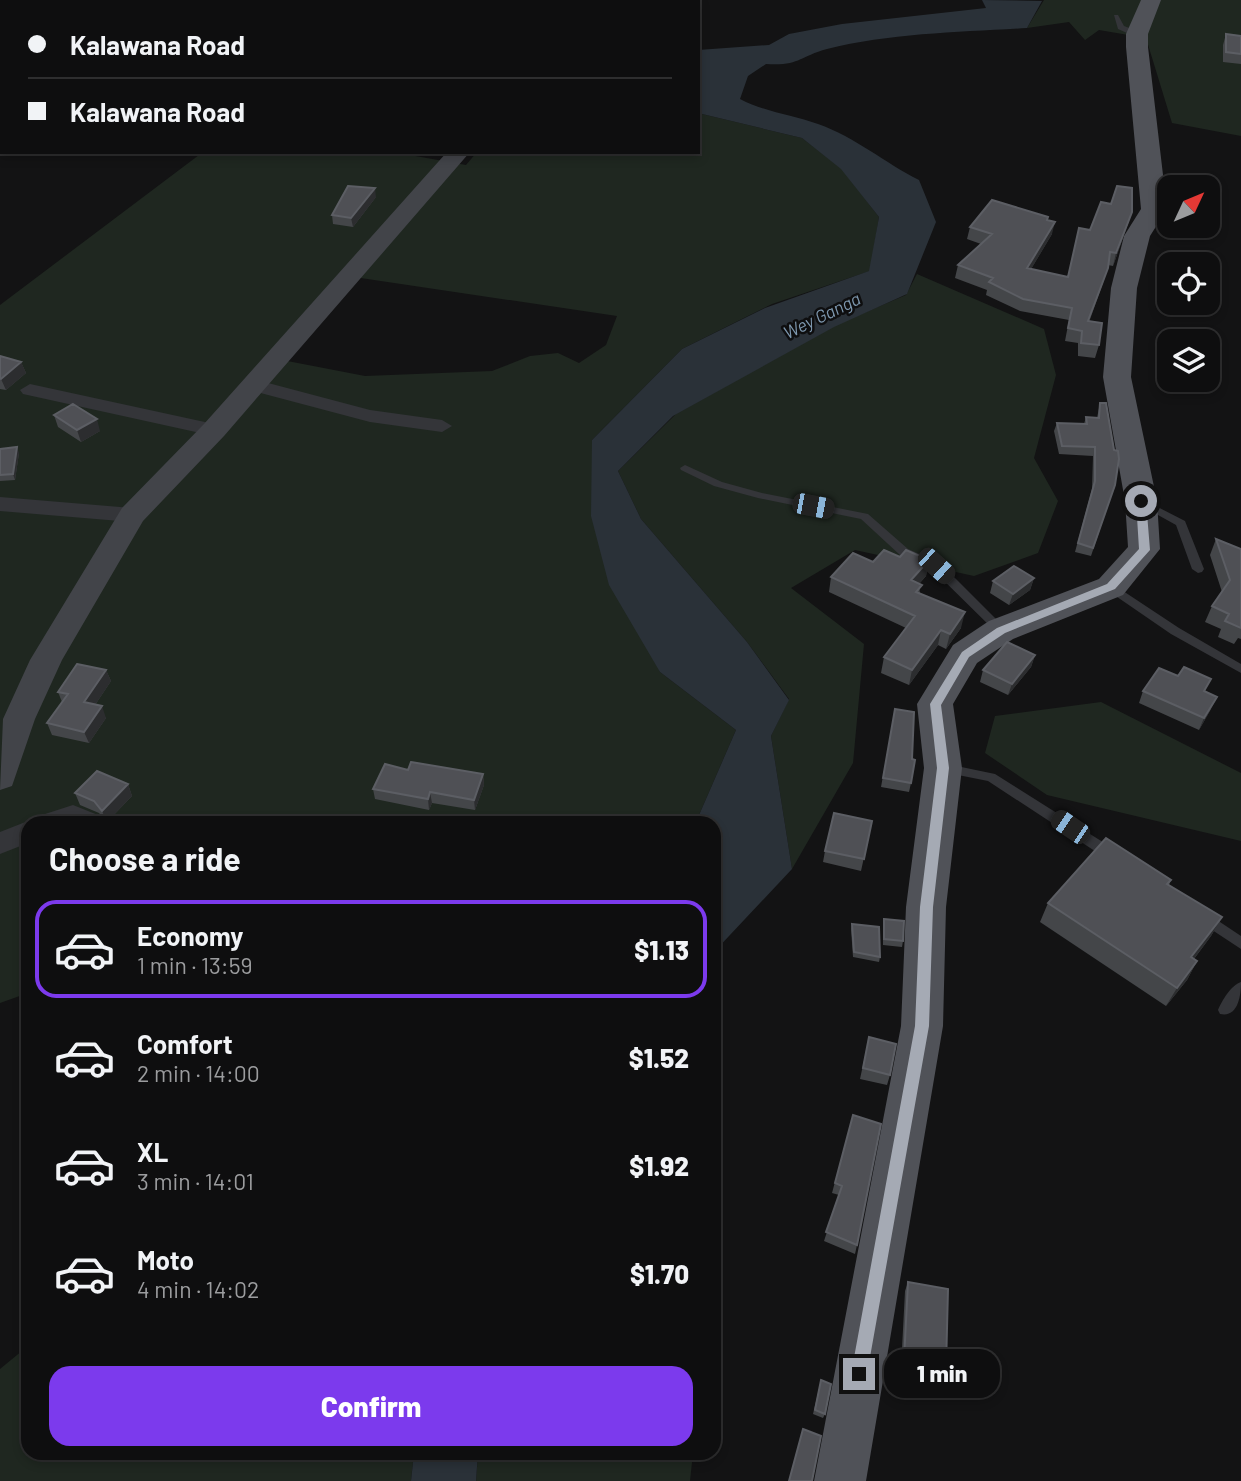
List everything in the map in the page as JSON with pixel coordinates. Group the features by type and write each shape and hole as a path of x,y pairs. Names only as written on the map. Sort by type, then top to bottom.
{"main road":[{"path":"840,1481 922,1026 926,907 943,768 935,704 965,654 1001,630 1111,587 1144,550 1141,501 1117,377 1124,288 1137,236 1153,209 1127,25 1151,0"}],"street":[{"path":"0,777 19,719 46,660 132,515 214,430 457,154"},
{"path":"253,386 341,411 397,423 442,426"},
{"path":"30,390 214,430"},
{"path":"0,504 132,515"},
{"path":"0,844 21,834"}],"lane":[{"path":"685,468 718,484 762,496 864,516 904,552 936,566 1001,630"},
{"path":"1141,501 1181,523 1198,569"},
{"path":"1111,587 1175,631 1241,669"},
{"path":"943,768 991,777 1127,865"},
{"path":"1194,910 1241,943"},
{"path":"1225,1010 1241,988"}],"shaded area":[{"path":"1044,0 1241,0 1241,136 1172,123 1146,38 1099,30 1085,40 1069,22 1027,28"},
{"path":"700,113 802,138 842,169 879,217 870,271 772,304 682,349 592,440 660,672 736,730 699,816 21,816 21,996 0,1003 0,305 199,155 404,154 466,165 475,154 700,154","holes":["354,277 617,316 606,345 579,363 558,353 530,356 492,371 365,376 277,359"]},
{"path":"917,274 1044,329 1056,375 1034,458 1058,501 1038,553 974,576 855,550 791,588 864,644 853,763 792,869 771,736 789,699 747,642 641,519 618,471 676,414 838,324 906,295"},
{"path":"1101,702 1241,773 1241,841 1047,795 985,753 995,716"},
{"path":"21,1352 21,1460 413,1460 411,1481 0,1481 0,1369"},
{"path":"478,1460 692,1460 690,1481 476,1481"}],"water":[{"name":"Wey Ganga","path":"982,0 1042,1 1027,28 927,34 851,44 817,52 793,62 766,64 748,76 740,99 832,129 919,180 936,222 907,294 834,327 673,416 618,471 641,519 747,642 789,700 771,736 792,869 721,945 721,816 699,816 736,730 660,672 609,585 591,516 592,440 682,349 765,308 869,271 879,217 841,169 802,138 700,113 700,50 769,45 789,34 842,24 986,8"},
{"path":"413,1460 478,1460 476,1481 411,1481"}],"building":[{"path":"1226,34 1241,36 1241,54 1226,52"},
{"path":"348,186 375,188 351,218 332,215"},
{"path":"1117,186 1132,188 1132,212 1116,253 1110,252 1108,268 1088,321 1102,323 1099,345 1081,343 1082,331 1068,328 1072,308 1023,299 989,282 993,278 958,265 992,234 970,227 992,200 1048,217 1047,220 1055,222 1027,268 1068,277 1079,228 1090,230 1101,202 1111,204"},
{"path":"0,356 21,362 1,379 0,378"},
{"path":"1100,403 1106,403 1114,450 1118,451 1119,459 1115,485 1093,548 1078,543 1095,481 1095,447 1062,446 1057,423 1087,424 1086,417 1099,418"},
{"path":"73,404 97,419 77,430 54,415"},
{"path":"17,447 13,474 0,475 0,449"},
{"path":"1216,539 1241,549 1241,628 1225,621 1229,614 1212,606 1230,580"},
{"path":"884,550 900,557 906,550 929,560 911,580 922,585 916,592 965,612 950,634 941,630 912,670 884,657 915,616 831,577 853,553 873,562"},
{"path":"1014,566 1034,578 1013,594 993,581"},
{"path":"1007,642 1035,655 1012,684 983,670"},
{"path":"77,664 106,670 84,702 102,706 84,732 47,723 68,694 58,692"},
{"path":"1184,667 1211,679 1204,691 1217,697 1204,718 1143,691 1159,668 1178,676"},
{"path":"895,709 914,712 912,759 915,760 911,783 883,778"},
{"path":"411,762 483,774 474,800 430,792 428,799 373,789 385,764 408,770"},
{"path":"97,771 128,784 102,811 94,801 75,793"},
{"path":"834,813 872,821 864,859 825,851"},
{"path":"1106,838 1171,880 1167,884 1222,917 1191,957 1197,961 1177,988 1048,903"},
{"path":"884,919 904,921 903,941 884,939"},
{"path":"852,924 879,927 880,957 854,952"},
{"path":"869,1037 896,1044 890,1075 863,1068"},
{"path":"853,1115 881,1124 857,1245 826,1232 842,1186 835,1183"},
{"path":"908,1282 948,1289 946,1368 904,1360"},
{"path":"821,1380 831,1384 825,1414 815,1410"},
{"path":"803,1429 821,1436 812,1481 789,1481"}],"route":[{"path":"859,1374 922,1026 926,907 943,768 935,704 965,654 1001,630 1111,587 1144,550 1141,501"}]}
